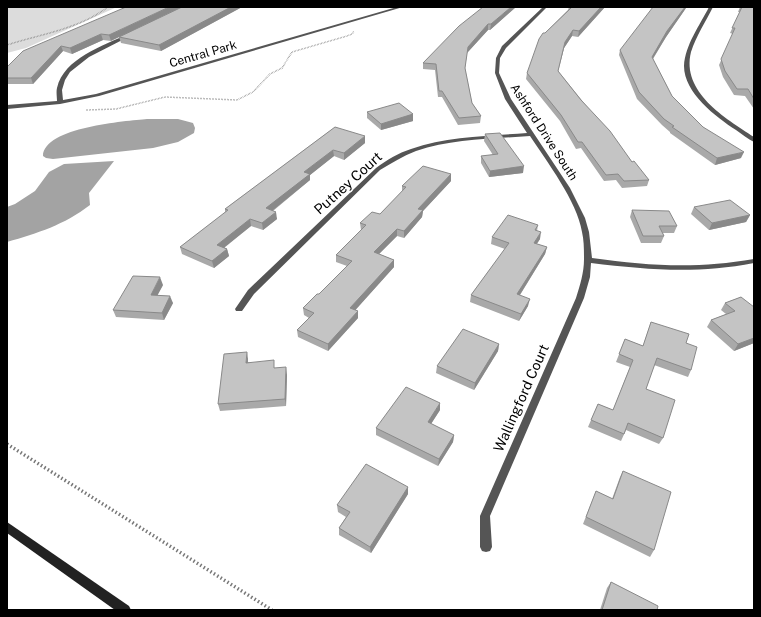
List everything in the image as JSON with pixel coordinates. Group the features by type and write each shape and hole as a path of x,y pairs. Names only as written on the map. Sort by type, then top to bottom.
{"main road":[{"path":"7,527 125,610"}],"street":[{"name":"Central Park","path":"7,107 60,102 97,95 401,7"},
{"name":"Ashford Drive South","path":"545,7 504,47 497,64 497,72 503,88 576,204 586,232 588,260"},
{"path":"711,7 689,51 686,62 688,74 696,92 712,110 754,140"},
{"path":"60,102 59,90 62,79 71,68 83,58 132,34"},
{"name":"Putney Court","path":"238,309 251,292 388,161 410,150 440,143 531,134"},
{"path":"588,260 637,267 686,270 713,268 754,261"},
{"name":"Wallingford Court","path":"486,548 485,516 580,298 586,277 588,260"}],"path":[{"path":"7,45 62,29 96,15 108,7"},
{"path":"80,110 111,110 165,97 237,100 253,92 270,74 282,68 292,52 352,34 357,27"},
{"path":"7,444 272,610"}],"shaded area":[{"path":"7,7 117,7 26,48 7,53"},
{"path":"147,119 178,119 193,123 195,128 194,133 178,142 153,148 53,159 43,156 47,146 57,138 71,132 105,124"},
{"path":"114,161 89,193 90,205 70,218 40,232 7,242 7,207 15,204 35,191 49,172 64,164"}],"building":[{"path":"126,7 169,7 109,35 101,34 70,48 61,46 31,78 7,78 7,67 23,51"},
{"path":"182,7 231,7 159,45 119,37"},
{"path":"483,7 511,7 491,24 488,24 468,47 465,68 472,103 481,116 459,118 442,91 439,91 436,64 423,63 459,26"},
{"path":"569,7 601,7 579,31 573,30 565,42 558,71 581,100 610,131 632,162 634,161 649,180 624,181 618,174 606,175 582,142 578,142 561,115 527,73 539,39 543,33 545,33 571,8"},
{"path":"653,7 685,7 667,31 652,57 672,96 703,127 744,152 717,158 672,127 674,126 664,119 639,92 620,50"},
{"path":"742,7 754,7 754,99 748,89 737,89 725,71 721,59 735,28 732,28"},
{"path":"399,103 413,114 381,124 367,112"},
{"path":"335,127 365,136 344,153 333,150 304,172 310,174 266,208 276,212 262,223 250,219 217,245 227,249 212,261 180,247 228,210 225,209"},
{"path":"500,133 524,166 490,171 481,156 498,154 485,134"},
{"path":"423,166 451,174 418,209 423,210 404,231 397,229 374,252 394,260 350,308 358,311 328,344 297,330 314,313 303,308 352,261 336,255 366,225 360,223 372,212 380,214 406,187 402,186"},
{"path":"730,200 750,215 712,223 694,207"},
{"path":"632,210 669,211 677,226 659,226 664,236 643,236"},
{"path":"508,215 538,225 535,230 541,232 534,243 547,247 517,294 530,299 521,314 471,295 509,243 492,237"},
{"path":"133,276 160,277 151,295 170,296 162,313 113,310"},
{"path":"741,297 754,307 754,338 738,344 711,320 735,311 725,303"},
{"path":"651,322 689,334 686,343 697,347 691,370 657,358 646,389 675,400 663,438 628,423 624,434 591,420 598,404 613,410 633,360 619,354 625,339 643,346"},
{"path":"463,329 499,344 475,383 437,366"},
{"path":"247,352 246,363 274,360 274,368 286,367 285,399 218,404 224,354"},
{"path":"406,387 440,403 428,422 454,435 439,459 376,428"},
{"path":"366,464 408,487 370,547 339,528 350,512 337,505"},
{"path":"623,471 671,492 654,550 586,517 596,491 613,499"},
{"path":"611,582 658,606 657,610 602,610"}]}
